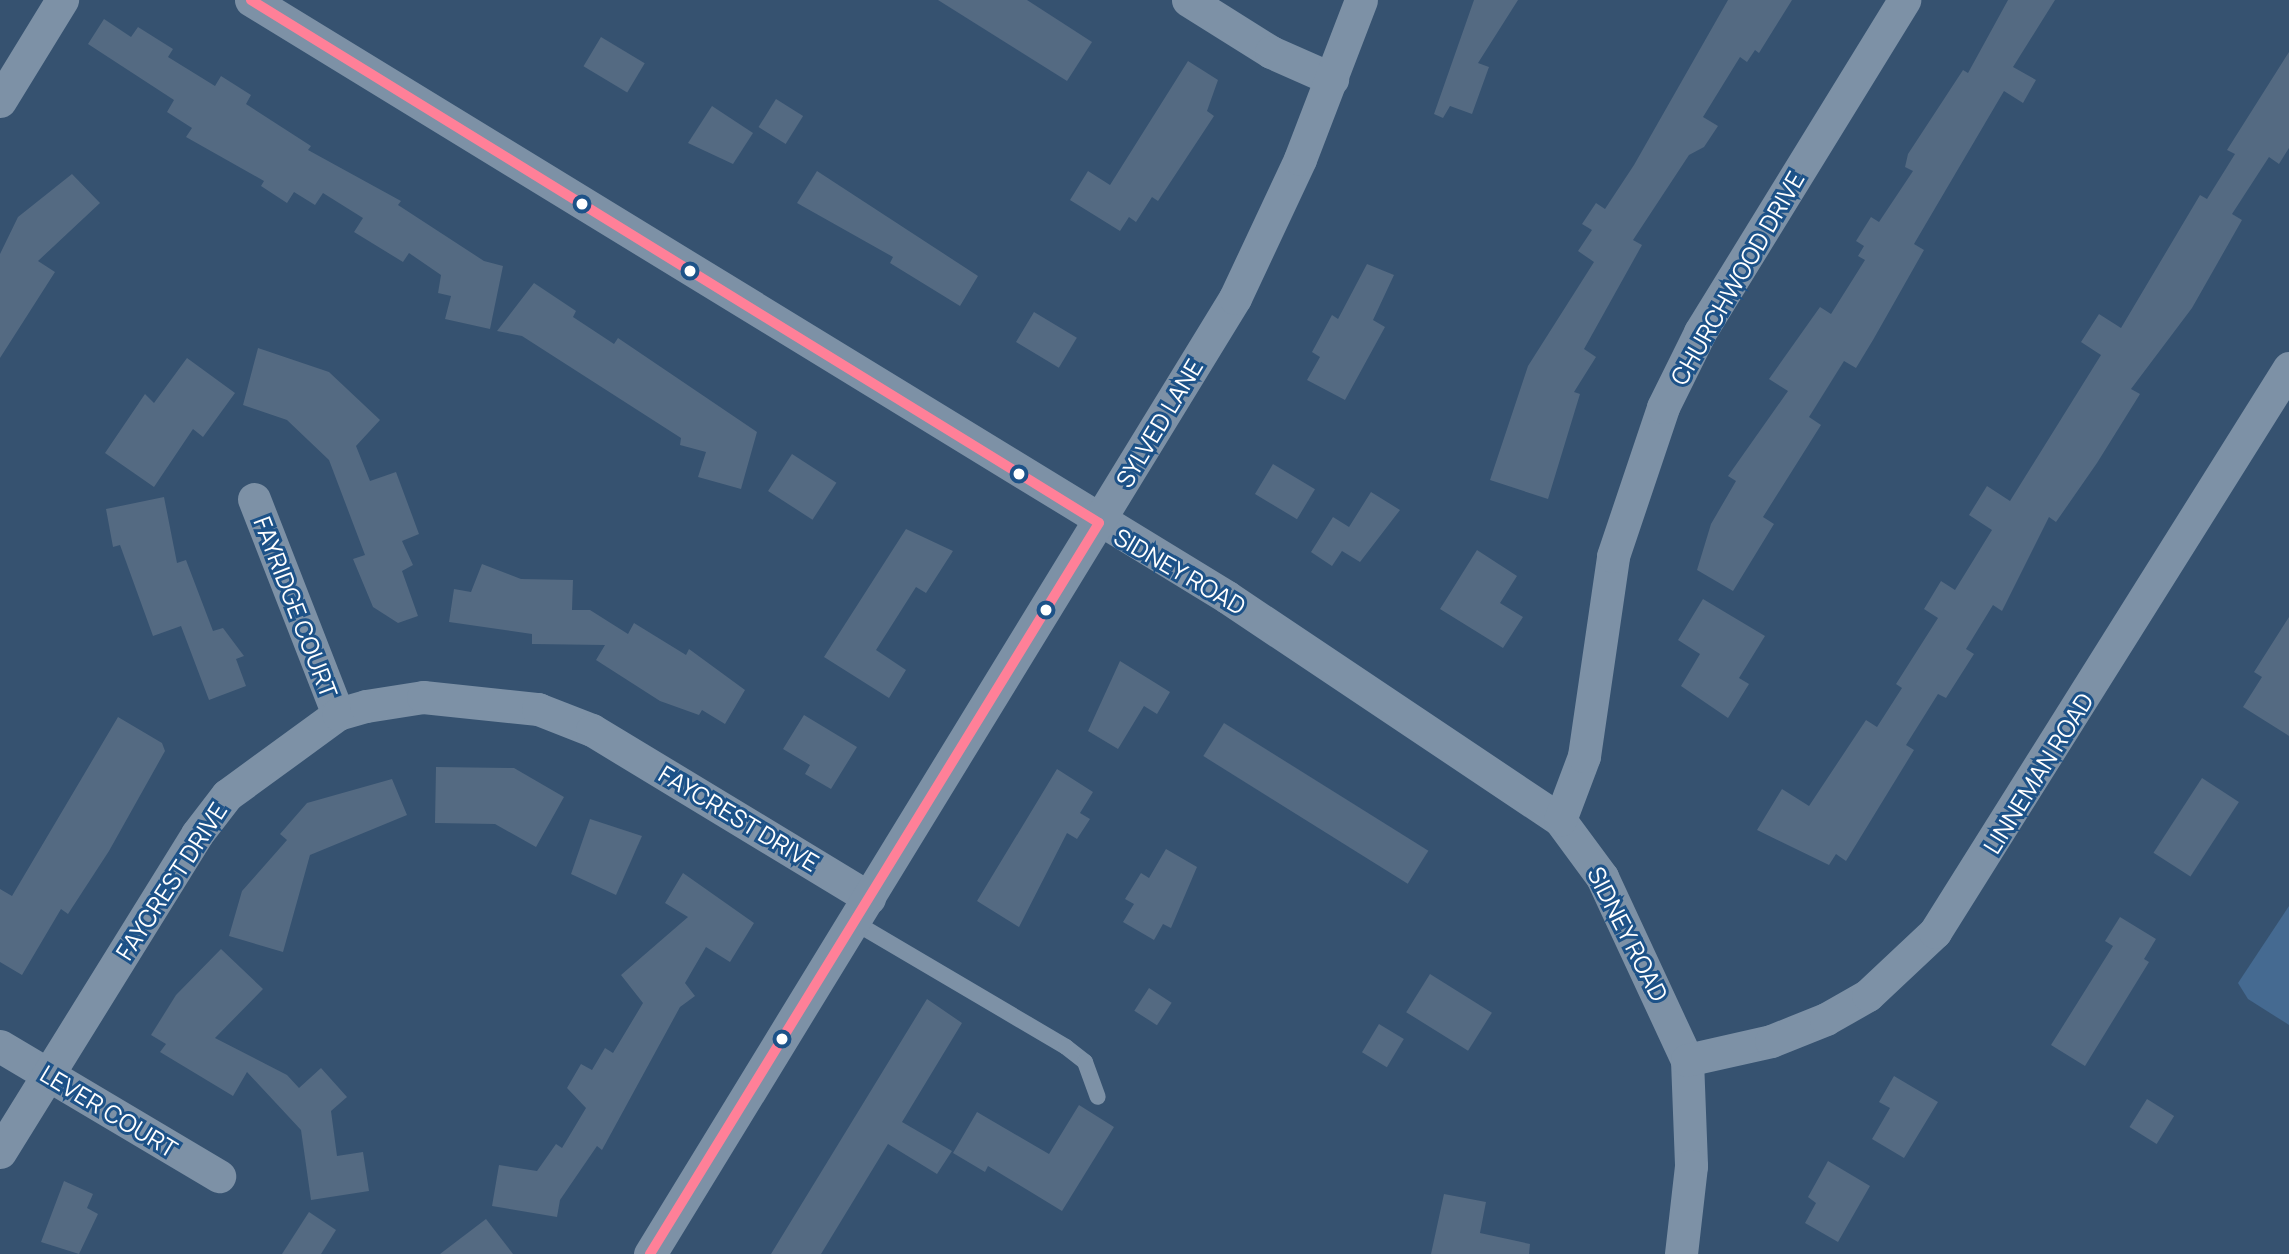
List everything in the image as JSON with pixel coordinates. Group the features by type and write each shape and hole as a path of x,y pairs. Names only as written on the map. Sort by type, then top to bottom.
{"street":[{"path":"0,100 62,0"},
{"name":"SIDNEY ROAD","path":"251,0 1099,523 1238,604 1560,820 1602,877 1687,1060 1691,1166 1681,1254"},
{"path":"1188,0 1271,52 1332,79"},
{"name":"SYLVED LANE","path":"650,1254 1235,298 1332,79 1362,0"},
{"name":"CHURCHWOOD DRIVE","path":"1560,820 1584,756 1613,556 1663,407 1700,332 1904,0"},
{"name":"LINNEMAN ROAD","path":"1687,1060 1771,1041 1826,1018 1868,995 1928,940 1989,853 2278,411 2289,368"},
{"name":"FAYRIDGE COURT","path":"254,499 338,714"},
{"name":"FAYCREST DRIVE","path":"0,1152 227,795 338,714 423,697 538,709 592,730 861,910"},
{"name":"LEVER COURT","path":"0,1046 219,1176"}],"lane":[{"path":"861,910 1066,1047 1085,1062 1098,1097"}],"water":[{"path":"2289,906 2289,1025 2248,999 2238,983"}],"building":[{"path":"938,0 1027,0 1092,42 1067,81"},
{"path":"1474,0 1518,0 1478,63 1489,67 1472,114 1450,106 1443,118 1434,114"},
{"path":"1728,0 1792,0 1759,53 1755,50 1747,62 1740,57 1703,117 1718,126 1704,147 1689,155 1633,240 1642,245 1584,349 1596,357 1574,392 1580,394 1548,499 1490,480 1528,366 1594,262 1578,251 1592,230 1582,224 1596,203 1605,209 1634,165"},
{"path":"2008,0 2055,0 2013,67 2036,80 2023,103 2004,91 1914,244 1924,250 1873,340 1856,368 1844,361 1809,417 1821,425 1763,517 1774,524 1733,591 1697,570 1711,524 1736,481 1728,476 1788,391 1769,379 1820,307 1831,314 1865,260 1858,256 1864,246 1856,241 1871,217 1879,222 1913,171 1905,167 1908,154 1963,70 1968,73"},
{"path":"104,19 131,37 138,27 173,49 168,57 215,86 221,76 251,95 246,104 311,146 308,150 401,201 398,205 484,261 503,266 490,329 445,319 451,296 438,293 441,275 409,253 403,262 354,232 363,218 323,193 315,205 294,192 287,203 261,186 264,181 186,137 192,128 167,112 174,100 88,44"},
{"path":"601,37 645,63 627,92 583,66"},
{"path":"2289,52 2289,148 2279,164 2269,157 2232,214 2242,220 2192,308 2131,389 2140,394 2097,463 2056,522 2049,517 2002,611 1993,605 1966,649 1974,654 1946,698 1938,694 1906,745 1914,750 1846,861 1836,854 1829,865 1757,830 1782,789 1809,806 1866,720 1877,727 1902,688 1896,684 1938,618 1924,609 1941,581 1955,590 1992,530 1969,515 1987,486 2010,501 2101,355 2081,342 2099,314 2121,328 2200,195 2207,199 2235,154 2227,150"},
{"path":"1188,61 1218,80 1207,111 1214,116 1158,201 1152,197 1136,222 1129,217 1120,231 1070,200 1088,171 1110,185"},
{"path":"776,99 803,116 786,144 759,127"},
{"path":"712,106 753,133 733,164 688,143"},
{"path":"817,171 978,276 960,306 890,263 893,257 797,203"},
{"path":"72,174 100,203 38,261 55,272 0,358 0,254 18,217"},
{"path":"1367,264 1394,275 1373,320 1385,327 1345,400 1307,380 1320,357 1312,352 1332,315 1338,319"},
{"path":"534,283 576,311 573,317 614,344 618,338 757,432 741,489 698,477 706,452 680,445 681,438 522,336 497,331"},
{"path":"1034,312 1077,338 1059,368 1016,342"},
{"path":"258,348 329,372 380,420 356,446 370,481 396,472 419,534 402,541 413,565 402,571 418,616 398,623 373,607 353,559 365,555 329,460 287,420 243,405"},
{"path":"187,358 235,393 203,437 193,429 154,487 105,453 145,394 154,403"},
{"path":"792,454 836,483 812,520 768,491"},
{"path":"1273,464 1315,489 1297,519 1255,494"},
{"path":"1371,492 1400,510 1360,562 1342,551 1332,566 1311,552 1333,517 1349,527"},
{"path":"164,497 177,563 186,560 213,631 223,628 244,656 236,659 246,686 209,700 181,626 153,636 120,545 113,547 106,509"},
{"path":"906,529 953,551 926,593 916,587 876,650 906,670 889,698 824,657"},
{"path":"1477,550 1517,576 1500,603 1523,617 1503,648 1440,609"},
{"path":"482,564 521,579 573,580 572,610 590,610 628,634 634,623 686,655 689,649 745,690 725,724 702,710 699,715 660,701 596,660 605,645 532,644 532,634 449,622 454,589 471,592"},
{"path":"1703,599 1765,636 1739,678 1749,684 1728,718 1681,686 1700,654 1678,640"},
{"path":"2289,617 2289,736 2243,707 2262,677 2254,672"},
{"path":"1120,661 1170,692 1157,714 1144,706 1118,749 1088,731"},
{"path":"804,715 857,747 831,789 805,774 810,765 783,749"},
{"path":"118,717 162,743 165,751 109,851 68,914 61,909 22,975 0,962 0,889 12,896"},
{"path":"1224,723 1428,851 1408,884 1203,756"},
{"path":"436,767 514,768 564,797 536,847 495,824 435,823"},
{"path":"1057,769 1093,792 1080,813 1090,819 1077,839 1067,833 1019,927 977,901"},
{"path":"2202,778 2239,802 2190,877 2154,853"},
{"path":"392,779 407,815 310,855 283,952 229,936 242,891 287,840 280,834 307,803"},
{"path":"590,819 642,836 616,895 571,874"},
{"path":"1166,849 1197,867 1171,928 1163,924 1154,940 1123,922 1134,904 1125,899 1141,873 1149,878"},
{"path":"683,873 754,923 730,962 706,947 685,983 695,996 680,1007 602,1150 597,1146 560,1200 557,1217 492,1206 499,1165 537,1171 556,1144 562,1148 586,1108 567,1088 581,1064 592,1070 605,1048 613,1053 643,1003 621,975 688,917 665,903"},
{"path":"2120,917 2156,939 2144,959 2149,962 2085,1066 2051,1045 2113,946 2105,941"},
{"path":"221,949 263,989 215,1038 287,1075 299,1088 321,1068 347,1097 331,1111 337,1156 363,1152 369,1191 311,1200 301,1130 247,1072 233,1096 160,1052 166,1044 151,1035 176,995"},
{"path":"1430,974 1492,1013 1468,1051 1406,1012"},
{"path":"1149,988 1172,1003 1157,1025 1134,1011"},
{"path":"927,999 962,1023 902,1122 952,1151 937,1174 888,1144 821,1254 771,1254"},
{"path":"1379,1024 1404,1039 1387,1067 1362,1052"},
{"path":"1894,1076 1938,1102 1904,1158 1872,1139 1890,1108 1879,1102"},
{"path":"2147,1099 2174,1116 2157,1144 2130,1127"},
{"path":"1079,1105 1114,1127 1062,1211 988,1166 985,1172 953,1153 977,1112 1049,1154"},
{"path":"1828,1161 1870,1186 1838,1242 1805,1223 1816,1203 1808,1197"},
{"path":"64,1181 93,1194 87,1208 98,1214 79,1254 41,1242"},
{"path":"1444,1194 1486,1202 1480,1233 1530,1244 1529,1254 1431,1254"},
{"path":"309,1212 336,1230 321,1254 282,1254"},
{"path":"486,1219 513,1254 440,1254"}],"transit line":[{"path":"251,0 1099,523 650,1254"}]}
